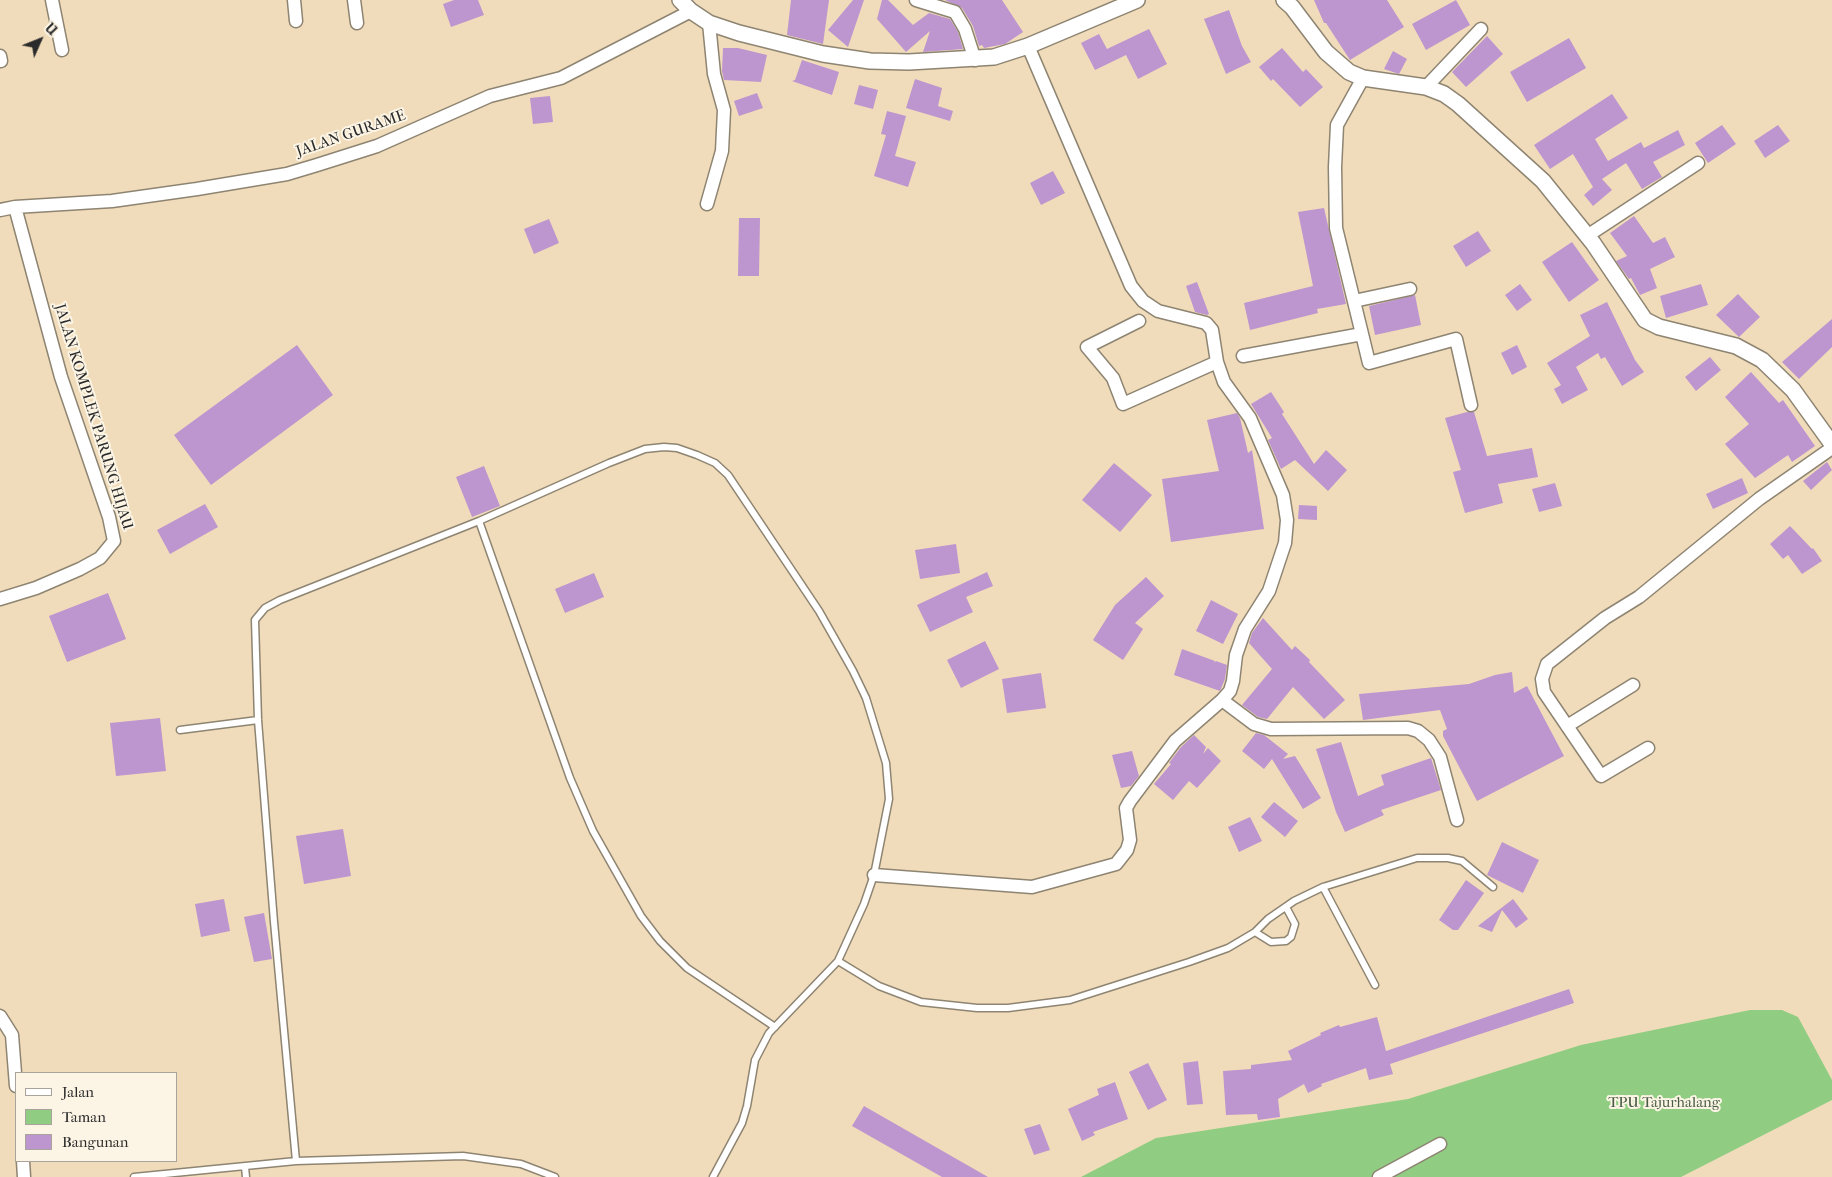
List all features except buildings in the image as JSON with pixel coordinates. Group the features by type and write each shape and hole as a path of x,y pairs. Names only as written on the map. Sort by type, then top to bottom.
{"street":[{"path":"52,0 62,50"},
{"path":"294,0 296,21"},
{"path":"354,0 357,23"},
{"path":"680,0 691,11 709,23 823,54 870,61 975,60 994,57 1028,46 1137,0"},
{"path":"916,0 948,8 959,16 975,60"},
{"path":"1284,0 1292,7 1336,62 1348,72 1363,78 1426,87 1444,94 1458,104 1543,181 1587,236 1645,320 1659,327 1709,338 1749,352 1783,379 1830,435"},
{"name":"JALAN GURAME","path":"0,210 15,207 112,201 287,174 384,143 450,112 490,96 561,78 691,11"},
{"path":"707,204 722,151 724,110 714,74 709,23"},
{"path":"1426,87 1481,29"},
{"path":"874,876 1032,887 1116,864 1127,850 1130,840 1126,808 1130,801 1175,741 1222,700 1234,681 1236,655 1245,629 1269,591 1277,572 1285,543 1287,520 1283,495 1250,418 1224,382 1217,362 1211,327 1206,323 1158,311 1136,294 1126,279 1028,46"},
{"path":"1363,78 1337,125 1335,167 1336,228 1369,363 1456,340 1471,405"},
{"path":"1587,236 1698,163"},
{"name":"JALAN KOMPLEK PARUNG HIJAU","path":"0,599 36,588 80,570 100,558 114,540 109,517 61,377 15,207"},
{"path":"1354,301 1410,289"},
{"path":"1139,321 1087,347 1112,378 1123,404 1217,362"},
{"path":"1243,356 1362,334"},
{"path":"1648,748 1601,776 1544,692 1542,679 1547,664 1605,618 1639,596 1759,499 1832,448"},
{"path":"1567,726 1633,685"},
{"path":"1222,700 1254,724 1271,729 1408,728 1418,731 1429,740 1440,757 1457,820"},
{"path":"0,1016 12,1035 15,1073"},
{"path":"1379,1177 1440,1144"},
{"path":"23,1162 24,1177"}],"lane":[{"path":"296,1161 258,720 255,620 265,608 280,600 480,521 645,449 677,448 715,464 728,475 819,611 866,698 886,763 889,799 874,876 864,904 838,961 775,1027 755,1060 742,1123 713,1177"},
{"path":"480,521 570,778 593,831 641,916 660,941 687,968 775,1027"},
{"path":"180,730 258,720"},
{"path":"838,961 879,986 921,1002 967,1007 1008,1008 1070,1000 1100,992 1228,948 1255,932 1268,919 1286,907 1323,887 1417,858 1436,857 1462,861 1493,887"},
{"path":"1323,887 1375,985"},
{"path":"1255,932 1271,942 1286,941 1291,937 1295,924 1286,907"},
{"path":"134,1177 296,1161 463,1156 521,1164 555,1177"},
{"path":"245,1166 246,1177"}],"green space":[{"name":"TPU Tajurhalang","path":"1750,1010 1782,1010 1798,1017 1832,1080 1832,1100 1681,1177 1081,1177 1156,1138 1408,1099 1581,1045"}]}
